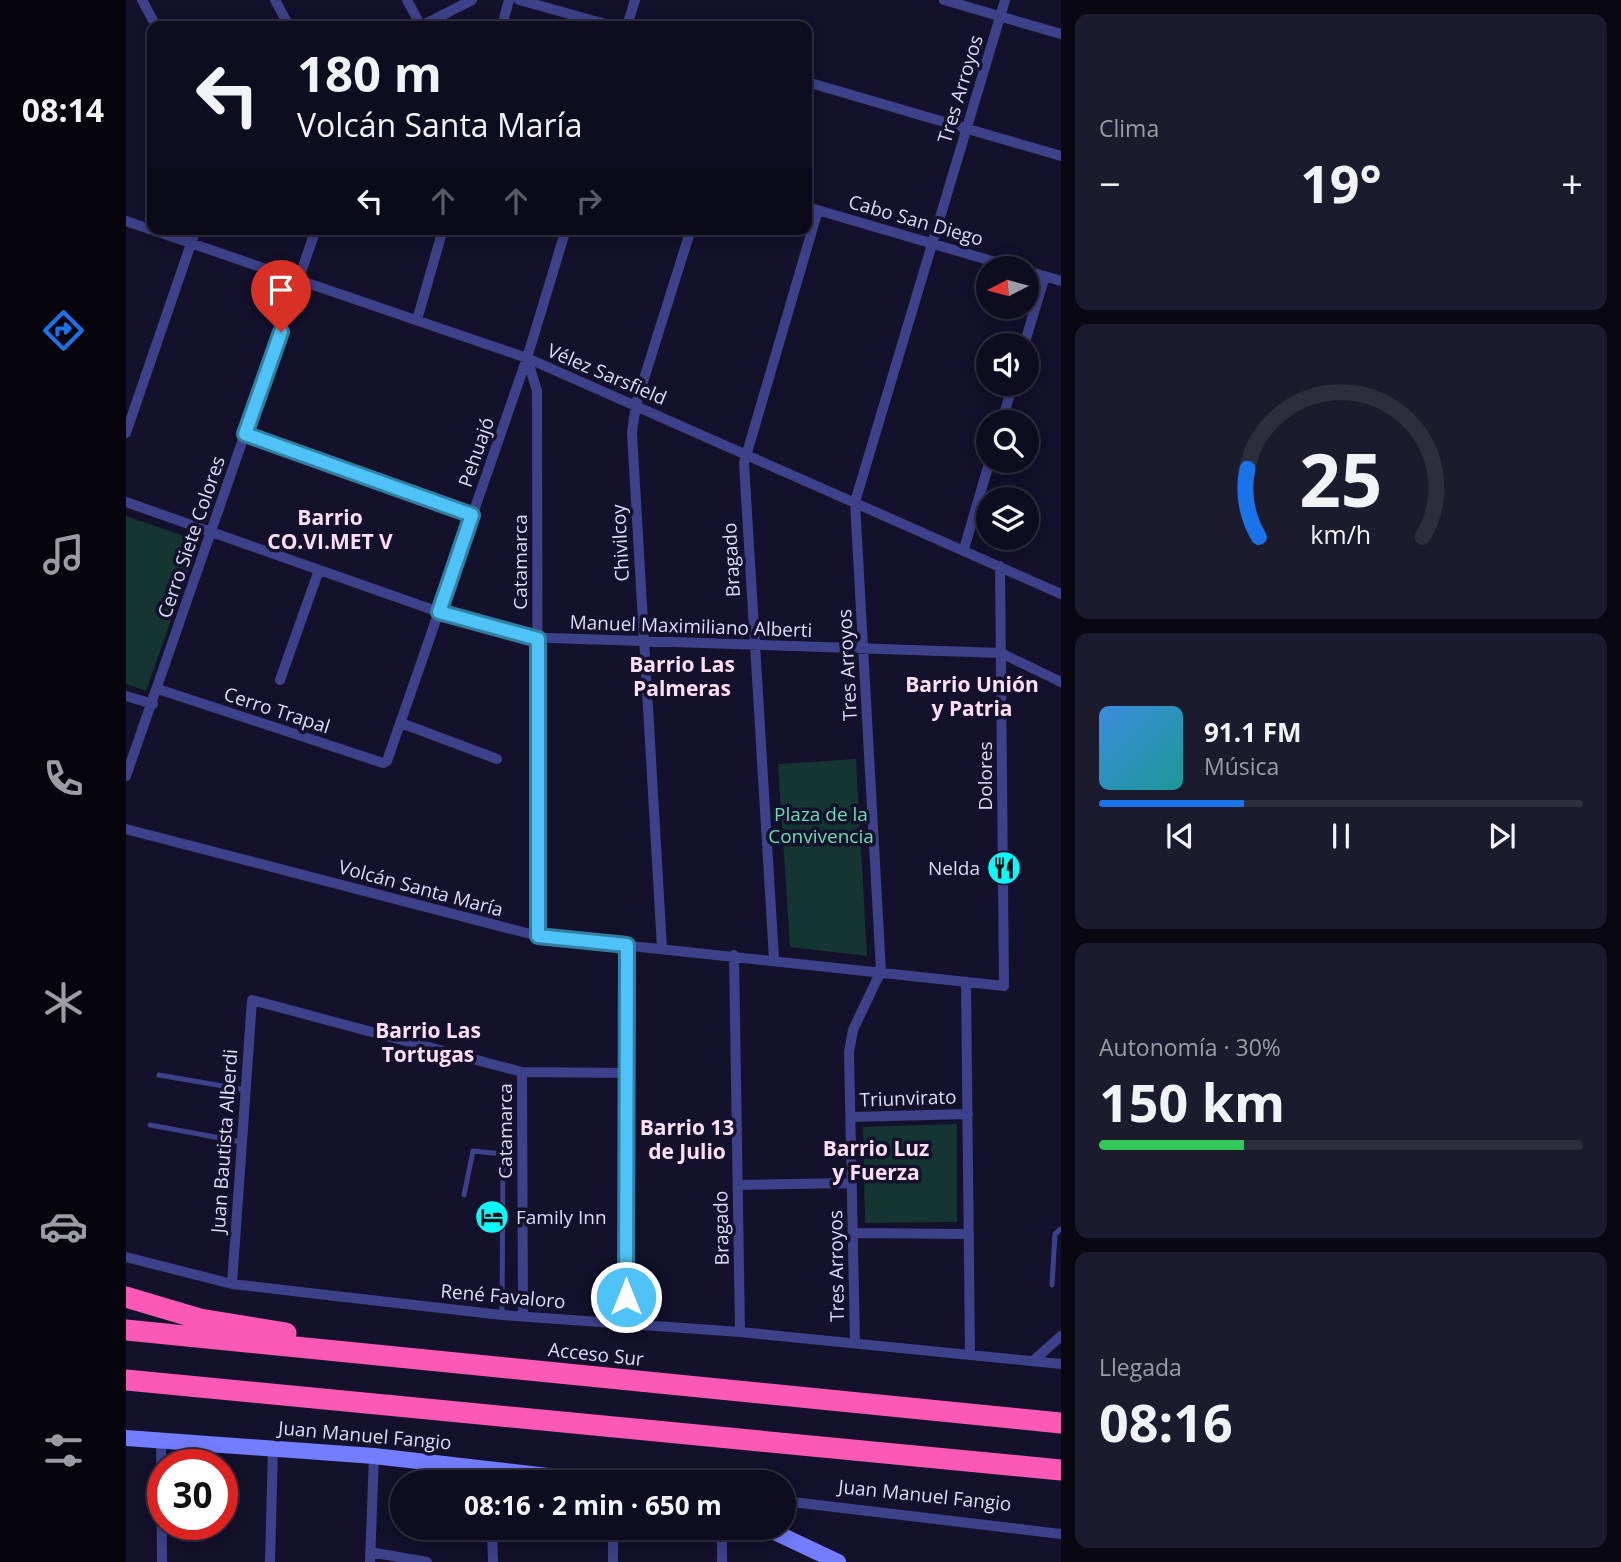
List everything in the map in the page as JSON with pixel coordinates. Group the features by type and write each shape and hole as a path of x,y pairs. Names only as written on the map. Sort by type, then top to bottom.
{"highway":[{"path":"126,1297 200,1319 440,1361"},
{"name":"Acceso Sur","path":"126,1330 1061,1423"},
{"path":"126,1380 1061,1470"},
{"path":"126,1394 350,1401"}],"street":[{"path":"142,0 153,21"},
{"path":"275,0 286,21"},
{"path":"407,0 418,21"},
{"path":"431,21 472,0"},
{"path":"503,21 509,0"},
{"path":"519,0 595,21"},
{"path":"629,21 635,0"},
{"path":"944,0 1061,34"},
{"name":"Tres Arroyos","path":"855,1343 850,1041 881,971 855,502 1005,0"},
{"path":"812,83 1061,156"},
{"name":"Cabo San Diego","path":"813,208 976,256"},
{"name":"Vélez Sarsfield","path":"126,221 147,228"},
{"name":"Vélez Sarsfield","path":"166,235 527,358 1061,594"},
{"path":"126,433 194,235"},
{"name":"Cerro Siete Colores","path":"126,776 314,235"},
{"path":"417,320 441,235"},
{"name":"Pehuajó","path":"385,763 527,358 564,235"},
{"name":"Chivilcoy","path":"662,948 632,433 636,404 689,235"},
{"name":"Bragado","path":"774,959 753,646 744,453 805,235"},
{"path":"1040,275 1061,281"},
{"path":"1028,333 1045,276"},
{"name":"Catamarca","path":"527,358 537,391 538,936"},
{"path":"245,434 472,515"},
{"path":"964,549 986,473"},
{"name":"Manuel Maximiliano Alberti","path":"126,502 439,612 538,639 1001,653 1061,682"},
{"name":"Dolores","path":"1000,566 1004,986"},
{"path":"280,680 319,570"},
{"name":"Cerro Trapal","path":"158,689 385,763"},
{"path":"126,696 153,704"},
{"path":"401,723 497,759"},
{"name":"Volcán Santa María","path":"126,829 538,936 774,959 1004,986"},
{"path":"626,1323 627,945"},
{"name":"Bragado","path":"734,955 740,1332"},
{"path":"966,982 970,1355"},
{"name":"Juan Bautista Alberdi","path":"232,1284 252,1000 522,1072"},
{"path":"522,1072 627,1073"},
{"name":"Catamarca","path":"522,1072 523,1316"},
{"name":"Triunvirato","path":"850,1117 968,1114"},
{"path":"738,1185 852,1183"},
{"path":"853,1233 969,1234"},
{"name":"René Favaloro","path":"126,1257 232,1284 318,1294 502,1315 740,1332 1061,1364"},
{"path":"1033,1361 1061,1336"},
{"name":"Juan Manuel Fangio","path":"126,1438 161,1438 374,1456 456,1470"},
{"path":"161,1438 162,1562"},
{"path":"270,1562 273,1447"},
{"path":"374,1456 370,1557 428,1562"},
{"name":"Juan Manuel Fangio","path":"796,1502 1061,1534"},
{"path":"492,1540 493,1562"},
{"path":"613,1540 613,1562"},
{"path":"722,1540 722,1562"},
{"path":"791,1540 838,1562"}],"lane":[{"path":"159,1075 246,1090"},
{"path":"150,1125 242,1142"},
{"path":"464,1195 473,1151 503,1154 502,1315"},
{"path":"1052,1286 1055,1234 1061,1229"}],"green space":[{"path":"126,516 199,541 146,691 126,684"},
{"name":"Plaza de la Convivencia","path":"856,759 867,956 790,947 778,764"},
{"path":"957,1124 957,1222 865,1223 863,1127"}],"place":[{"name":"Nelda","path":"1004,868"},
{"name":"Family Inn","path":"492,1217"}],"district":[{"name":"Barrio CO.VI.MET V","path":"330,530"},
{"name":"Barrio Las Palmeras","path":"682,677"},
{"name":"Barrio Unión y Patria","path":"972,697"},
{"name":"Barrio Las Tortugas","path":"428,1043"},
{"name":"Barrio 13 de Julio","path":"687,1140"},
{"name":"Barrio Luz y Fuerza","path":"876,1161"}],"route":[{"path":"281,332 245,434 472,515 439,612 520,637 538,639 538,936 627,945 626,1297"}]}
